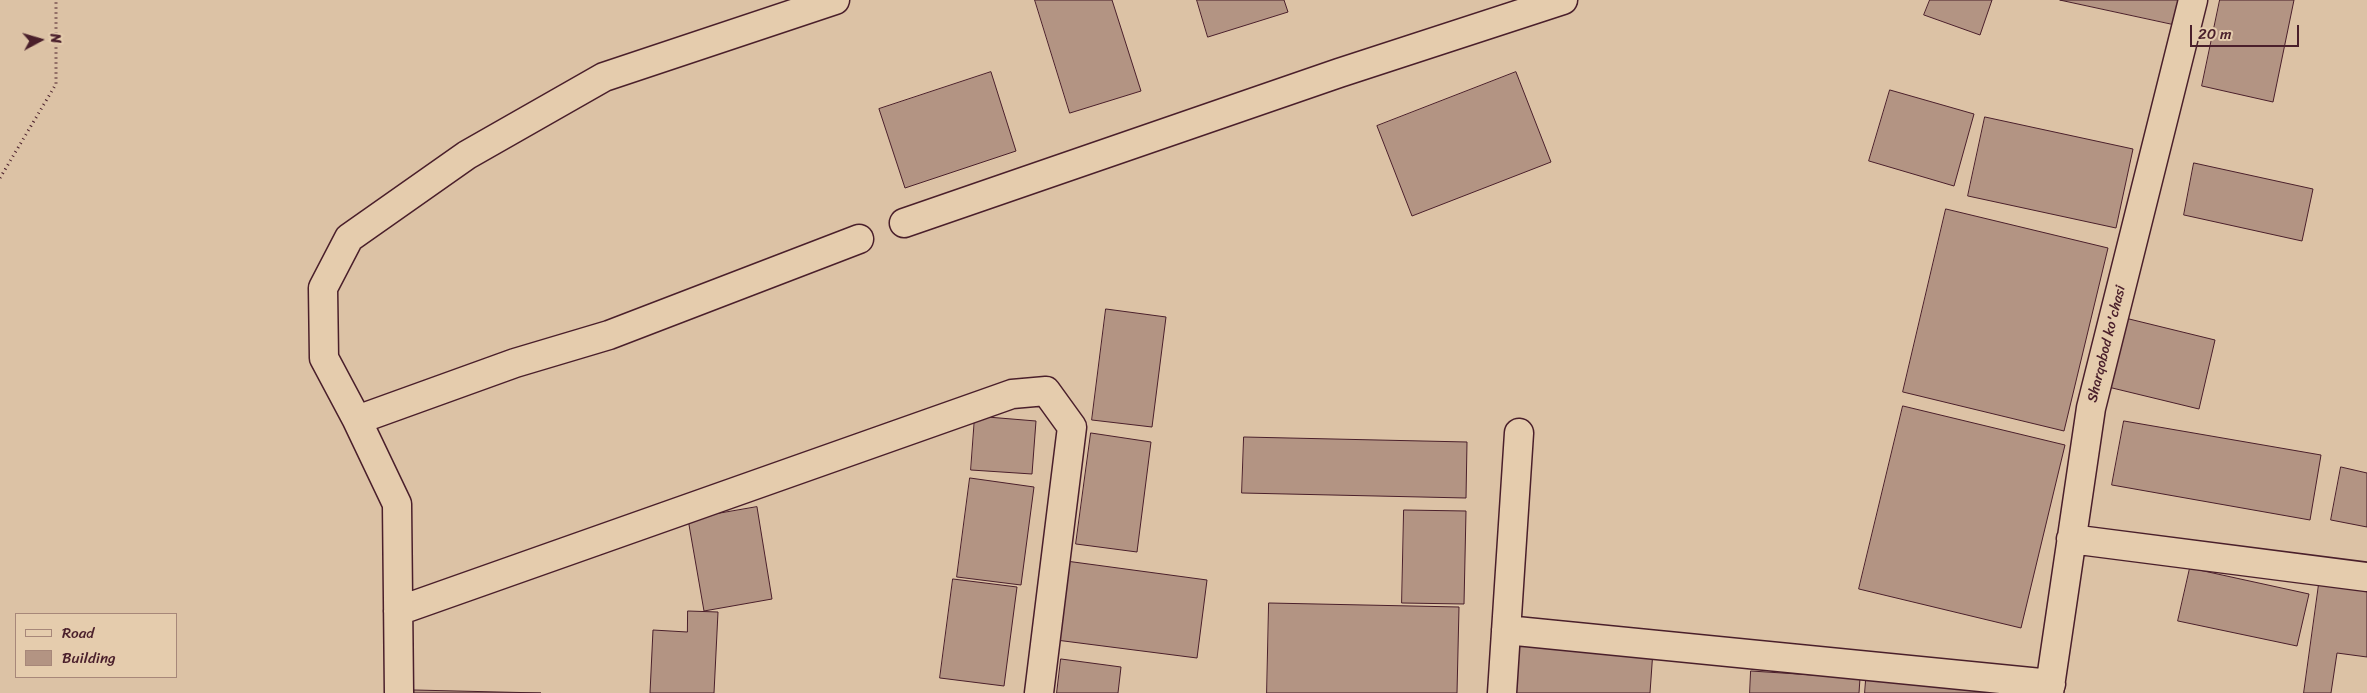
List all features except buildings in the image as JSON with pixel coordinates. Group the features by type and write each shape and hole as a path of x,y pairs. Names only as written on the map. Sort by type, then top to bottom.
{"street":[{"path":"399,693 397,504 357,420 324,358 323,288 349,238 467,155 604,78 809,4 835,0"},
{"path":"904,223 1339,73 1563,0"},
{"name":"Sharqobod ko'chasi","path":"2050,688 2091,408 2193,0"},
{"path":"357,420 515,363 609,335 859,239"},
{"path":"398,611 1012,394 1046,391 1072,426 1039,693"},
{"path":"1502,693 1519,433"},
{"path":"2071,539 2367,577"},
{"path":"1506,630 2050,688"}],"path":[{"path":"0,178 56,84 56,0"}]}
